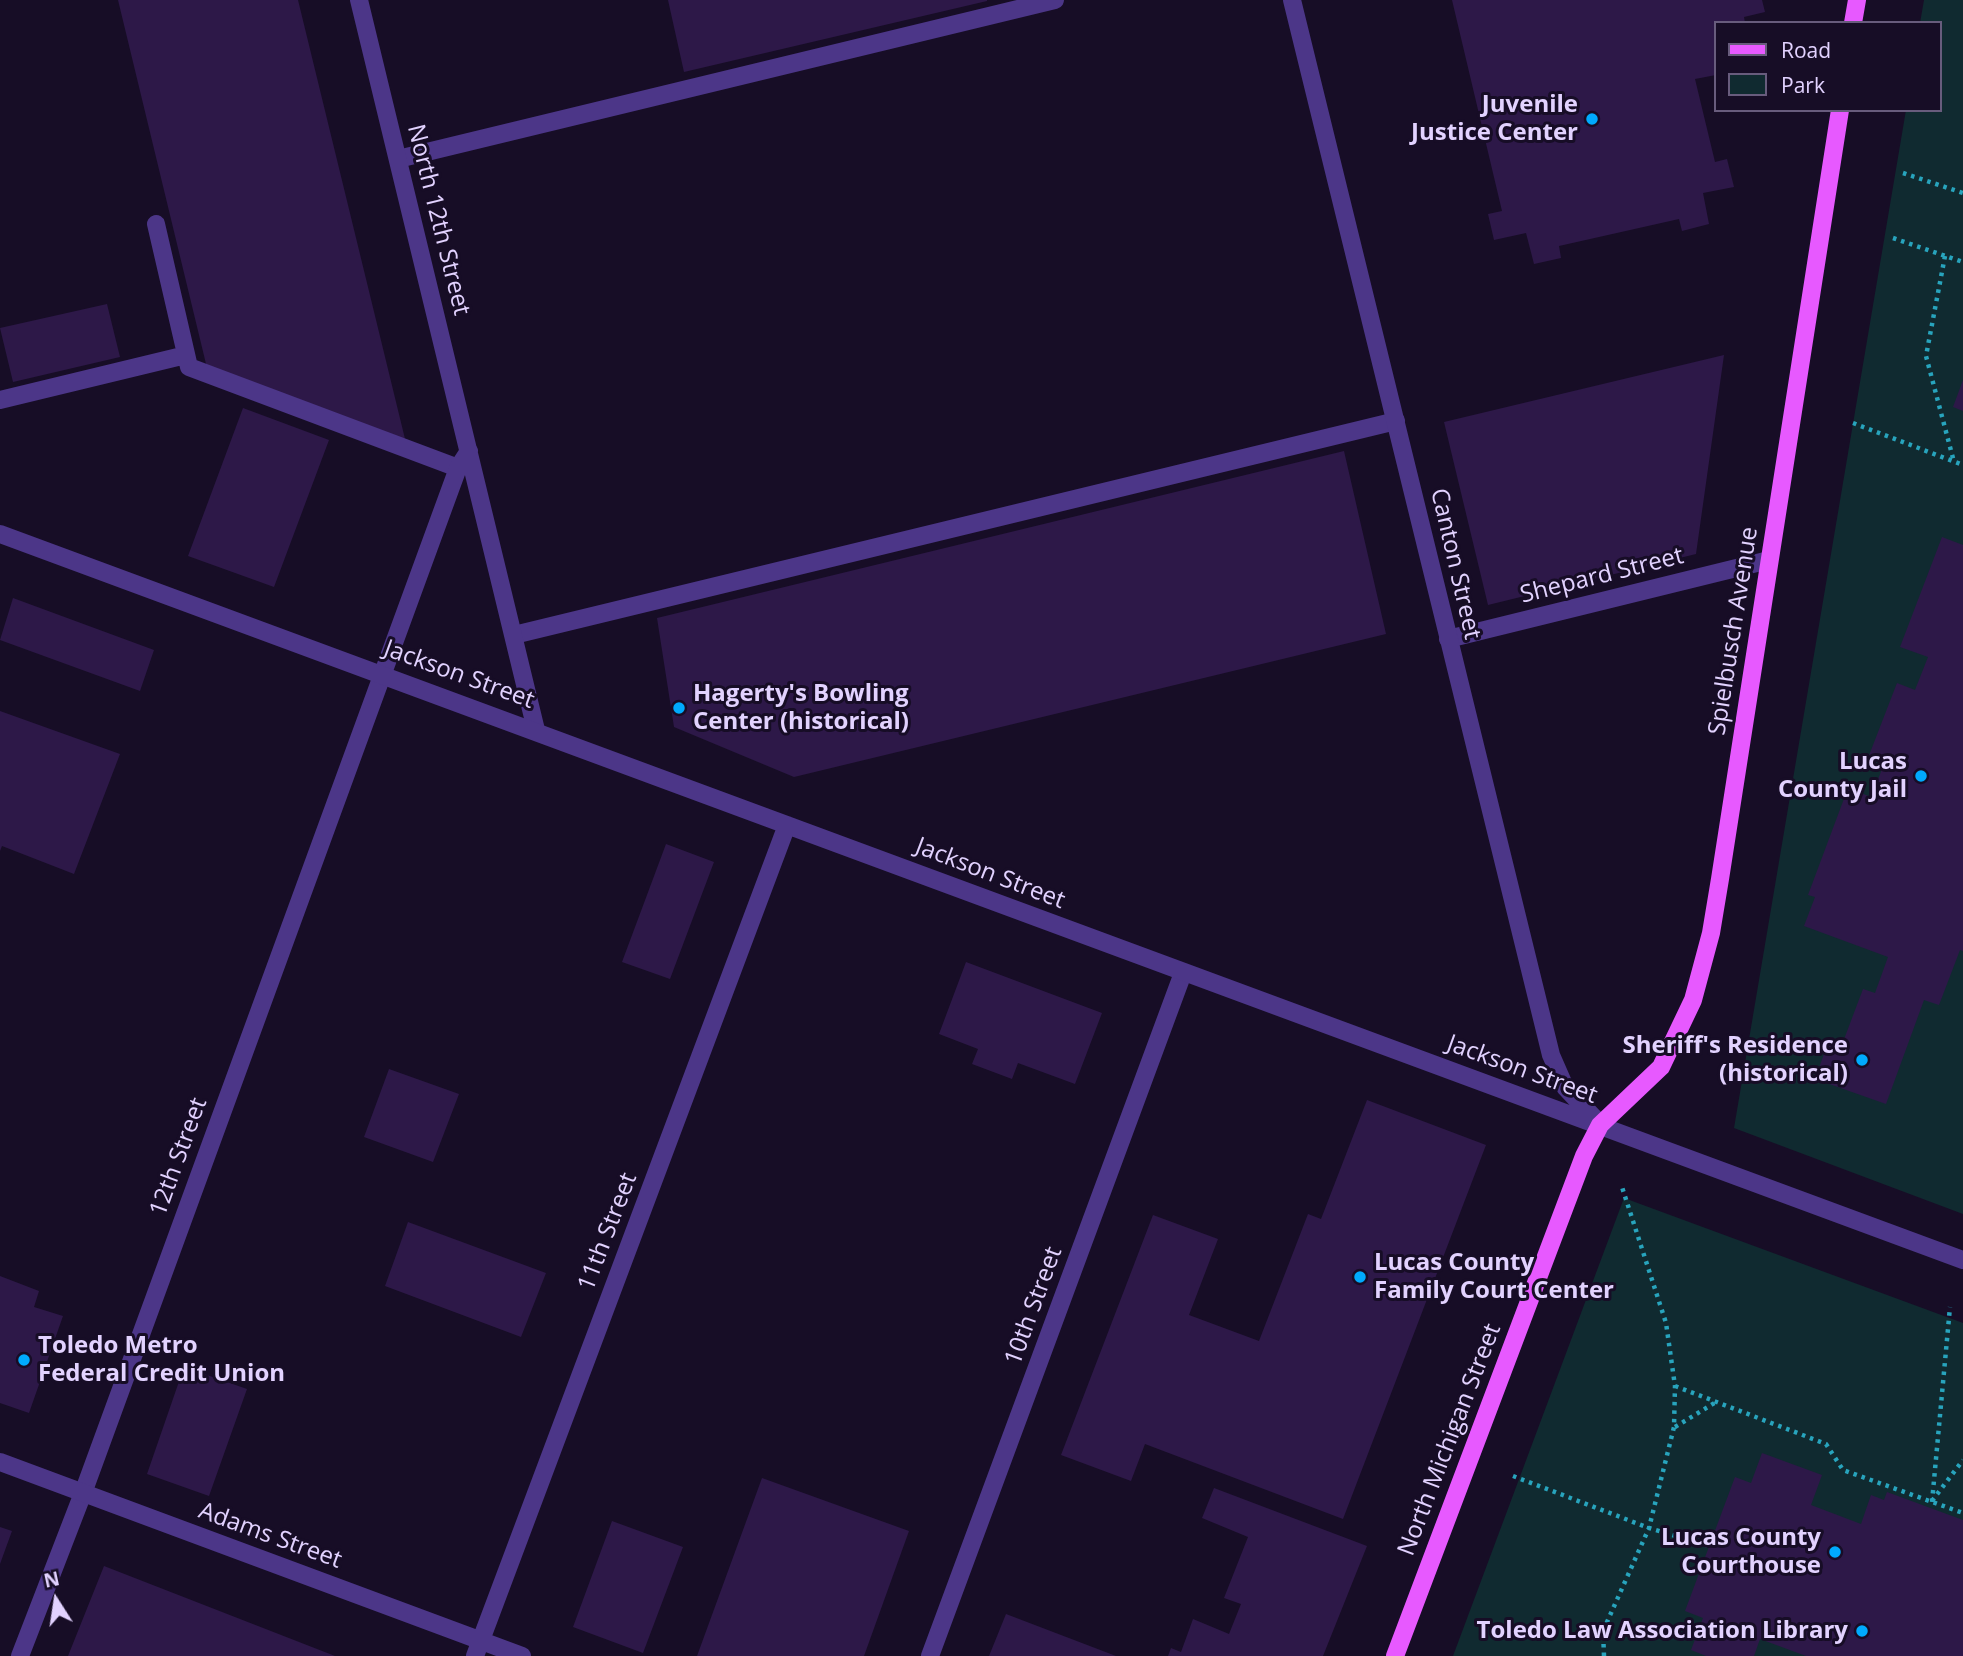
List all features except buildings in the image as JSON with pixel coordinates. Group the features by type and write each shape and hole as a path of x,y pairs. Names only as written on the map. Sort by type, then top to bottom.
{"main road":[{"path":"1853,21 1857,0"},
{"name":"Spielbusch Avenue","path":"1600,1125 1661,1067 1693,1000 1711,933 1840,112"},
{"name":"North Michigan Street","path":"1395,1656 1569,1193 1600,1125"}],"street":[{"name":"North 12th Street","path":"359,0 536,730"},
{"path":"398,159 1055,0"},
{"name":"Canton Street","path":"1292,0 1551,1055 1565,1087 1600,1125"},
{"path":"156,224 189,367 458,468"},
{"path":"0,400 186,355"},
{"path":"514,635 1396,422"},
{"path":"383,674 458,468 469,451"},
{"name":"Jackson Street","path":"0,534 1963,1260"},
{"name":"Shepard Street","path":"1447,639 1769,560"},
{"name":"12th Street","path":"20,1656 83,1493 383,674"},
{"name":"11th Street","path":"478,1648 787,825"},
{"name":"10th Street","path":"930,1656 1183,973"},
{"name":"Adams Street","path":"0,1462 478,1648 522,1656"}],"path":[{"path":"1903,173 1963,193"},
{"path":"1893,239 1963,262"},
{"path":"1945,256 1926,356 1954,462"},
{"path":"1853,423 1963,465"},
{"path":"1604,1656 1603,1632 1649,1528 1674,1427 1675,1387 1666,1323 1621,1184"},
{"path":"1932,1502 1950,1307"},
{"path":"1675,1387 1826,1444 1843,1470 1963,1513"},
{"path":"1674,1427 1716,1402"},
{"path":"1932,1502 1963,1460"},
{"path":"1513,1476 1649,1528 1709,1546"}],"green space":[{"path":"1924,0 1963,0 1963,1214 1734,1128 1906,112 1942,112 1942,21 1920,21"},
{"path":"1624,1198 1963,1323 1963,1656 1453,1656"}],"place":[{"name":"Juvenile Justice Center","path":"1592,119"},
{"name":"Hagerty's Bowling Center (historical)","path":"679,708"},
{"name":"Lucas County Jail","path":"1921,776"},
{"name":"Sheriff's Residence (historical)","path":"1862,1060"},
{"name":"Lucas County Family Court Center","path":"1360,1277"},
{"name":"Toledo Metro Federal Credit Union","path":"24,1360"},
{"name":"Lucas County Courthouse","path":"1835,1552"},
{"name":"Toledo Law Association Library","path":"1862,1631"}]}
